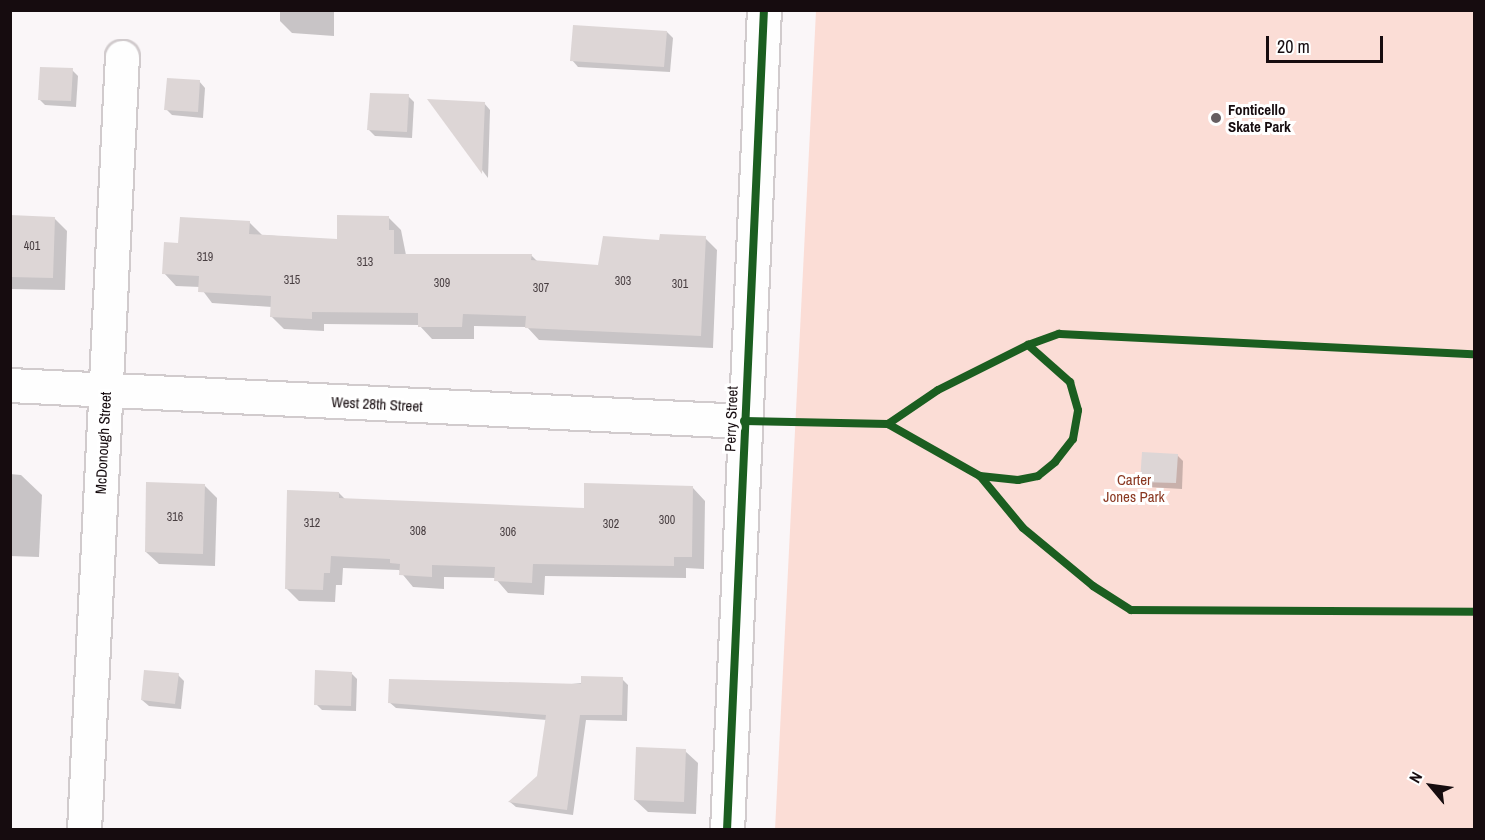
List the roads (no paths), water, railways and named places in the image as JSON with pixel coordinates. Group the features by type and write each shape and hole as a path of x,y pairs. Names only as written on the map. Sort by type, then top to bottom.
{"street":[{"name":"Perry Street","path":"727,830 764,10"},
{"name":"McDonough Street","path":"84,830 122,57"},
{"name":"West 28th Street","path":"10,385 744,421"}],"place":[{"name":"Fonticello Skate Park","path":"1216,118"}],"park label":[{"name":"Carter Jones Park","path":"1134,488"}]}
